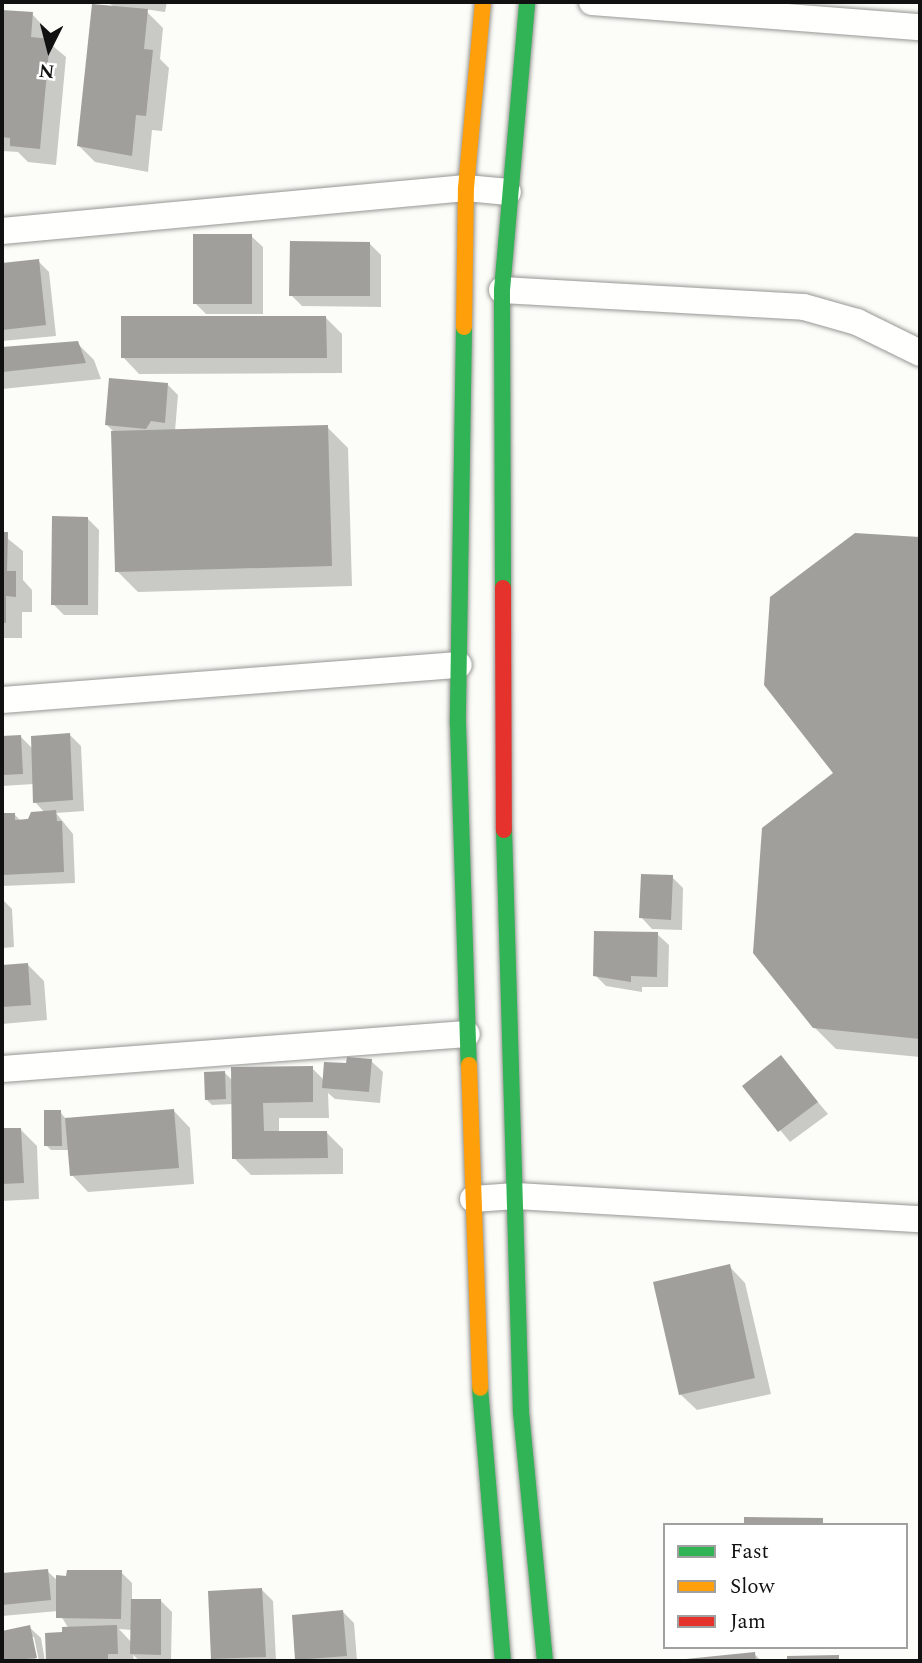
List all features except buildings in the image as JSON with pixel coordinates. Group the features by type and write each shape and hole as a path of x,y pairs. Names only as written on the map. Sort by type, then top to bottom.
{"main road":[{"path":"483,2 466,188 459,665 478,1362 503,1661"},
{"path":"527,2 508,192 502,290 504,823 521,1412 545,1661"}],"street":[{"path":"592,2 920,27"},
{"path":"2,231 466,188 508,192"},
{"path":"502,290 804,307 857,322 920,353"},
{"path":"2,700 459,665"},
{"path":"2,1069 467,1034"},
{"path":"473,1199 516,1196 920,1219"}],"traffic: fast":[{"path":"503,588 502,290 527,2"},
{"path":"464,327 458,724 469,1065"},
{"path":"504,830 521,1412 545,1661"},
{"path":"480,1388 503,1661"}],"traffic: slow":[{"path":"464,327 466,188 483,2"},
{"path":"469,1065 480,1388"}],"traffic: jam":[{"path":"503,588 504,830"}]}
